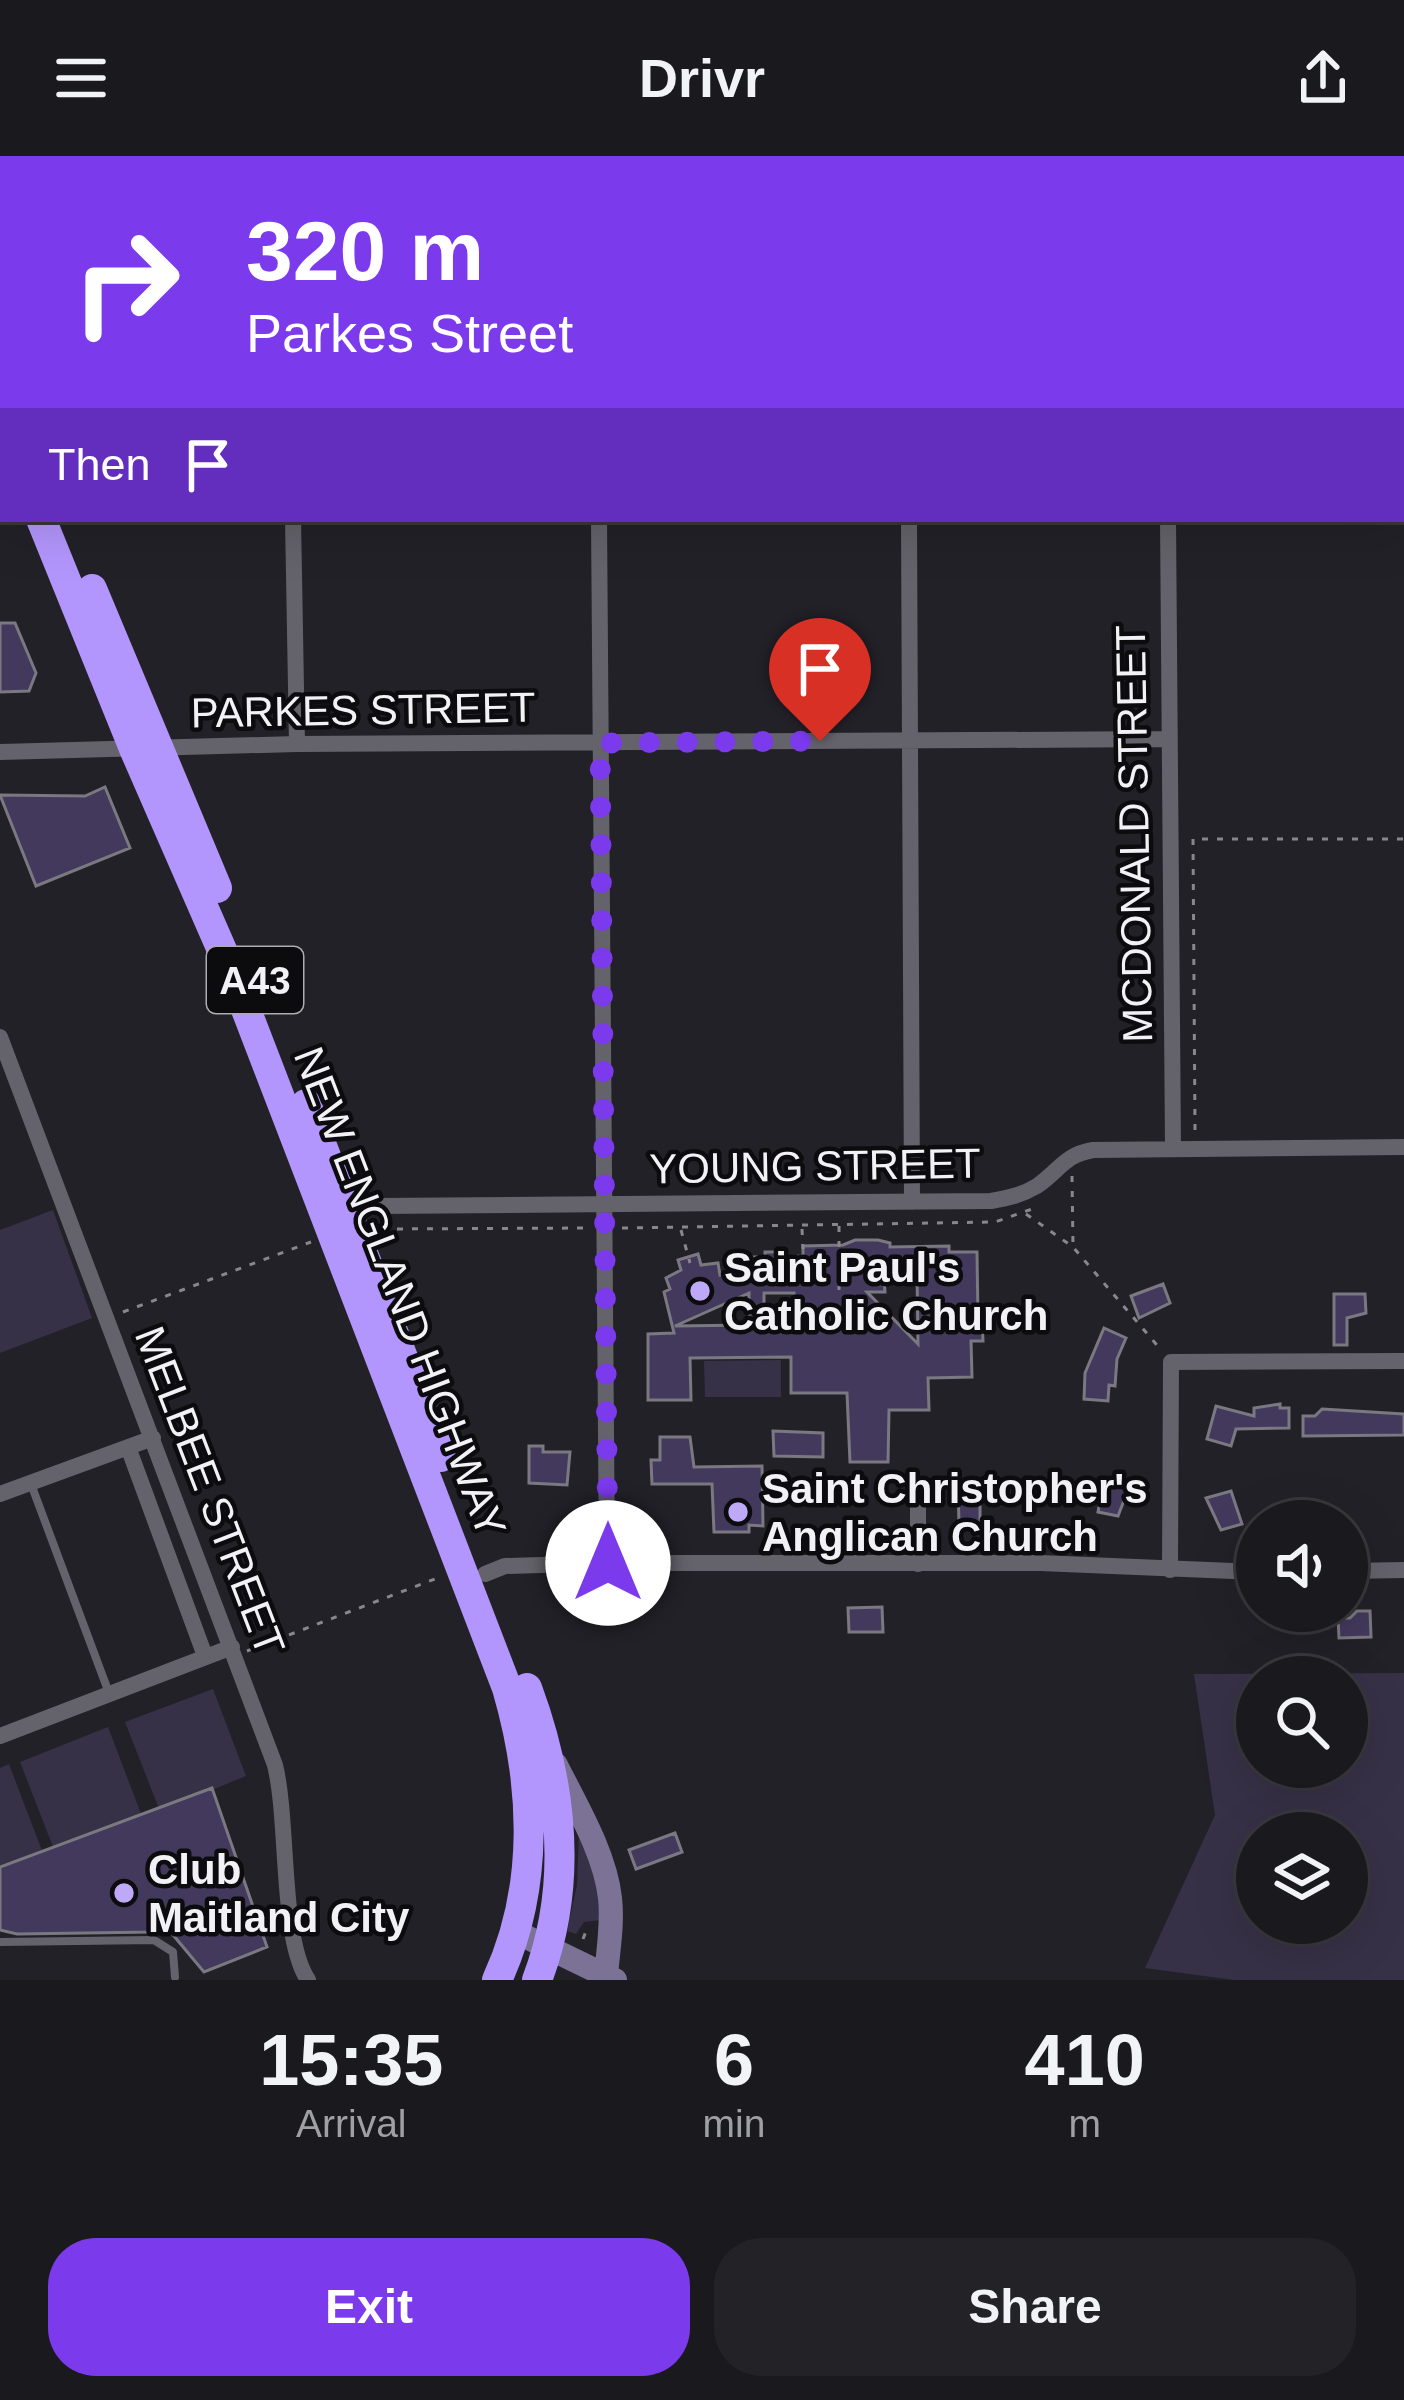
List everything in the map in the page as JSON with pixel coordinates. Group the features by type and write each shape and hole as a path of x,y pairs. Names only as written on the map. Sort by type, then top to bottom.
{"highway":[{"path":"0,291 0,301"},
{"name":"NEW ENGLAND HIGHWAY","path":"42,522 147,750"},
{"name":"NEW ENGLAND HIGHWAY","path":"64,522 147,750 500,1667 521,1736 530,1817 524,1888 497,1980"},
{"name":"NEW ENGLAND HIGHWAY","path":"332,1224 484,1574 547,1746 560,1844 557,1911 537,1980"}],"main road":[{"path":"514,1931 610,1978 606,1881 580,1812 547,1746"}],"street":[{"path":"293,522 297,744"},
{"path":"599,522 608,1563"},
{"path":"909,522 912,1202"},
{"name":"MCDONALD STREET","path":"1168,522 1173,1148"},
{"name":"PARKES STREET","path":"0,752 297,744 1168,740"},
{"name":"MELBEE STREET","path":"0,1037 278,1779 293,1936 308,1980"},
{"path":"1173,1148 1404,1147"},
{"name":"YOUNG STREET","path":"332,1224 377,1205 991,1201 1022,1195 1072,1154 1173,1148"},
{"path":"1170,1570 1171,1362 1404,1361"},
{"path":"0,1494 152,1438"},
{"name":"MELBEE STREET","path":"128,1447 206,1656"},
{"path":"918,1505 918,1564"},
{"path":"484,1574 518,1565 608,1563 1040,1563 1236,1572"},
{"path":"1368,1571 1404,1570"},
{"path":"0,1736 232,1647"}],"lane":[{"path":"31,1483 109,1693"},
{"path":"0,1942 154,1940 173,1952 176,1979"}],"path":[{"path":"1195,1131 1193,839 1404,839"},
{"path":"1072,1176 1073,1246"},
{"path":"1025,1214 1073,1246 1171,1362"},
{"path":"106,1318 332,1224 376,1229 591,1228"},
{"path":"802,1225 803,1250"},
{"path":"839,1225 839,1291"},
{"path":"681,1227 690,1263"},
{"path":"232,1647 247,1651 444,1575"}],"shaded area":[{"path":"53,1210 92,1318 0,1353 0,1230"},
{"path":"781,1360 781,1397 705,1397 704,1361"},
{"path":"1368,1673 1404,1673 1404,1980 1234,1980 1145,1968 1215,1815 1194,1674 1236,1674 1236,1788 1368,1788"},
{"path":"213,1689 246,1776 160,1811 125,1722"},
{"path":"108,1727 143,1819 55,1852 20,1762"},
{"path":"9,1764 44,1856 0,1873 0,1768"},
{"path":"579,1831 598,1882 602,1920 584,1922 576,1934 567,1931 577,1885"}],"building":[{"path":"0,623 15,623 36,673 29,691 0,692"},
{"path":"105,787 130,848 36,886 0,795 85,796"},
{"path":"878,1240 890,1247 949,1246 949,1252 977,1252 983,1341 971,1341 972,1377 928,1378 929,1410 889,1410 888,1462 850,1462 847,1393 791,1393 791,1357 690,1358 691,1400 648,1400 648,1334 674,1333 664,1292 670,1289 666,1278 681,1270 678,1260 698,1254 701,1265 718,1263 720,1275 749,1272 748,1257 765,1257 765,1252 778,1252 778,1257 803,1256 803,1246","holes":["917,1272 918,1344 867,1292 885,1292 884,1277 891,1273","749,1293 749,1325 675,1326","764,1293 794,1293 795,1325 764,1325"]},
{"path":"1163,1284 1170,1303 1139,1318 1131,1296"},
{"path":"1334,1294 1365,1294 1366,1313 1347,1318 1347,1345 1334,1345"},
{"path":"1104,1328 1126,1338 1117,1359 1115,1386 1109,1385 1108,1401 1084,1399 1085,1373"},
{"path":"1280,1404 1280,1408 1289,1408 1289,1428 1236,1429 1231,1446 1207,1439 1216,1406 1254,1416 1254,1408"},
{"path":"1322,1409 1404,1414 1404,1435 1303,1436 1303,1416 1315,1416"},
{"path":"773,1431 823,1433 823,1457 774,1456"},
{"path":"660,1437 690,1437 694,1467 762,1466 763,1526 749,1525 749,1532 714,1532 712,1484 652,1484 651,1460 660,1460"},
{"path":"529,1446 543,1446 543,1452 570,1452 567,1485 529,1483"},
{"path":"1104,1480 1130,1485 1118,1516 1098,1512"},
{"path":"980,1486 980,1523 959,1523 958,1487"},
{"path":"1231,1491 1236,1526 1221,1530 1206,1498"},
{"path":"882,1607 883,1632 849,1632 848,1608"},
{"path":"1370,1611 1371,1637 1339,1638 1339,1632 1368,1632"},
{"name":"Club Maitland City","path":"212,1788 267,1947 204,1972 163,1923 153,1932 17,1934 0,1930 0,1867"},
{"path":"675,1833 682,1852 636,1869 629,1850"}],"place":[{"name":"Saint Paul's Catholic Church","path":"700,1291"},
{"name":"Saint Christopher's Anglican Church","path":"738,1512"},
{"name":"Club Maitland City","path":"124,1893"}],"route":[{"path":"608,1563 600,743 820,741"}]}
